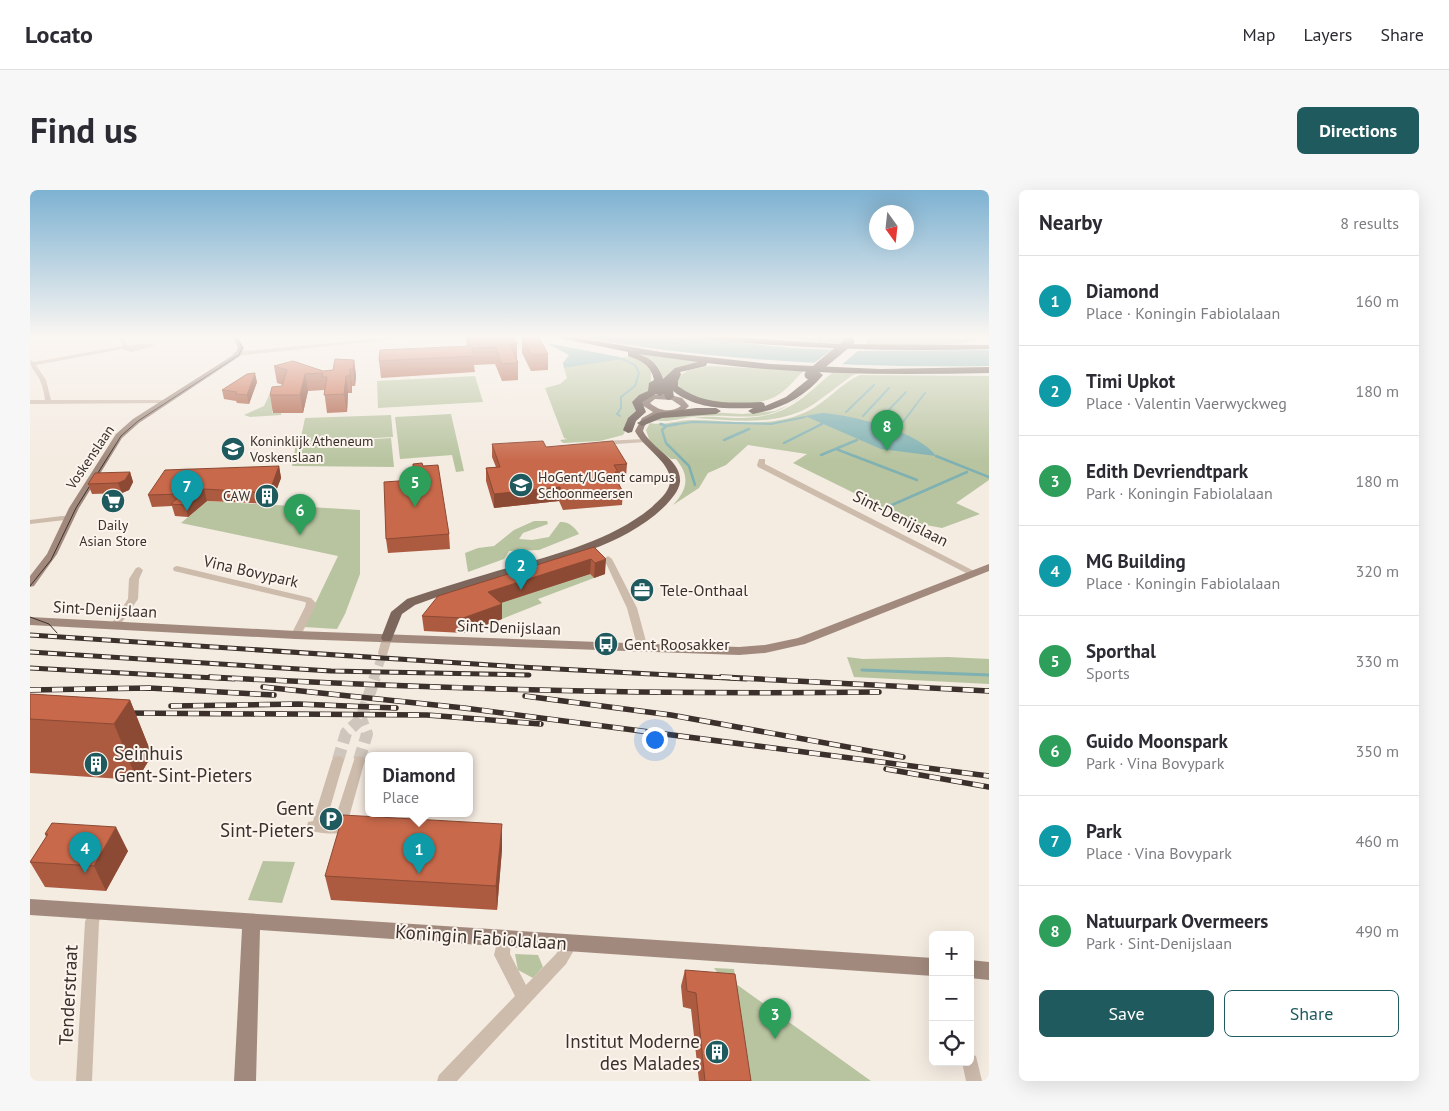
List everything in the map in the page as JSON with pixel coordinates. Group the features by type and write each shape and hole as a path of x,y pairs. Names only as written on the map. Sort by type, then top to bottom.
{"highway":[{"path":"658,396 659,378"},
{"path":"669,378 667,380 669,397"},
{"path":"676,378 673,381 674,387 678,391 697,400 726,406 761,405"},
{"path":"684,405 738,408 761,405 777,400 810,378"},
{"path":"642,423 660,415 696,411 752,411 779,406 790,399 811,378"},
{"path":"630,429 632,420 641,412 637,402 642,397 652,393 654,383 659,382"},
{"path":"684,405 722,410"}],"main road":[{"path":"641,441 639,431 642,423 654,414 676,411 684,405 669,397 658,396 646,401 646,406 649,408 664,412"},
{"path":"387,638 397,612 411,602 583,548 634,524 664,500 675,484 671,467 630,429 636,420 648,412 649,408"}],"street":[{"path":"39,378 48,397 48,402"},
{"name":"Voskenslaan","path":"30,576 42,560 62,518 87,475 116,435 161,402 200,378"},
{"name":"Voskenslaan","path":"30,584 52,554 74,508 119,436 136,421 201,378"},
{"path":"30,402 161,402"},
{"path":"630,429 626,435 599,443 641,441"},
{"name":"Sint-Denijslaan","path":"758,463 973,573"},
{"path":"30,522 62,518"},
{"path":"608,559 632,610 643,648"},
{"name":"Sint-Denijslaan","path":"32,621 296,635 739,651 785,645 821,633 989,567"},
{"name":"Vina Bovypark","path":"177,569 308,600 311,605 296,635"},
{"path":"115,626 133,599 134,579 139,570"},
{"path":"383,653 387,638"},
{"path":"338,760 316,827 339,828 359,760"},
{"name":"Koningin Fabiolalaan","path":"30,907 929,967"},
{"name":"Tenderstraat","path":"84,1081 92,922 95,911"},
{"path":"245,1081 251,921"},
{"path":"504,939 502,955 524,998"},
{"path":"445,1081 561,959 571,943"},
{"path":"974,969 989,971"},
{"path":"971,1066 974,1081"}],"green space":[{"path":"475,378 483,402 378,408 377,381"},
{"path":"567,378 651,378 651,390 623,435 600,441 563,443 560,440 567,439 564,438 545,388 560,384"},
{"path":"678,378 797,378 785,390 770,399 760,402 733,404 704,400 682,389 676,381"},
{"path":"827,378 850,378 809,407 782,417 753,421 694,418 741,418 770,414 792,405"},
{"path":"989,378 989,480 956,503 980,514 942,528 915,523 793,463 807,454 748,445 726,465 708,473 699,488 673,505 684,488 684,471 676,459 671,459 650,442 646,430 650,423 660,424 687,420 764,422 792,417 820,404 853,379"},
{"path":"272,393 274,405 272,413 281,413 281,415 250,417 244,415 264,406 269,395"},
{"path":"787,406 768,414 756,416 697,416 665,421 653,420 708,412 742,414 775,411"},
{"path":"451,414 464,471 456,472 452,455 400,459 395,417"},
{"path":"391,415 393,437 300,442 305,418"},
{"path":"391,438 394,467 292,466 296,444"},
{"path":"207,501 360,510 360,574 345,614 337,629 304,627 338,556 181,523"},
{"path":"534,521 547,521 548,524 523,533 519,539 532,540 549,537 560,522 566,522 571,525 579,534 539,550 509,551 504,559 468,572 465,553 478,548 494,546 514,530"},
{"path":"590,574 594,578 538,599 542,603 502,619 497,615 453,618"},
{"path":"847,657 863,659 948,657 989,659 989,684 854,677"},
{"path":"263,861 295,862 282,903 248,900"},
{"path":"515,954 538,955 543,967 533,978 518,970"},
{"path":"714,968 734,969 736,984 871,1081 742,1081 730,990"}],"water":[{"path":"822,413 867,421 900,432 927,447 936,456 881,449 805,416"}],"building":[{"path":"241,378 253,378 247,395 222,390"},
{"path":"285,378 304,378 300,395 270,395 272,387 282,386"},
{"path":"327,378 346,378 344,394 324,395"},
{"path":"543,441 546,447 613,441 627,464 614,465 618,472 615,472 618,478 616,479 623,492 564,496 560,487 494,494 486,468 500,467 492,444"},
{"path":"422,463 423,466 438,465 449,534 386,539 384,482 413,480 411,468 413,468 413,464"},
{"path":"279,466 269,493 204,489 185,505 171,504 182,494 148,495 165,470"},
{"path":"130,472 125,480 118,483 88,484 95,473"},
{"path":"594,547 606,559 595,563 591,559 488,592 502,604 463,618 422,616 438,596"},
{"path":"30,694 130,700 114,724 30,719"},
{"path":"343,815 502,824 496,886 325,876"},
{"path":"52,823 116,827 94,866 30,862 48,834 45,834"},
{"name":"Institut Moderne des Malades","path":"685,970 735,974 751,1081 705,1081 696,993 687,991"}],"waterway":[{"path":"620,416 617,414 621,408 621,397 635,386 638,378"},
{"path":"846,412 874,385"},
{"path":"863,416 889,388"},
{"path":"879,420 906,392"},
{"path":"897,424 903,422 925,393"},
{"path":"670,425 693,422 771,424 805,417"},
{"path":"666,426 678,424"},
{"path":"784,443 822,424 819,425"},
{"path":"666,426 662,430 666,443 689,466 695,485"},
{"path":"724,440 749,429"},
{"path":"821,455 857,440"},
{"path":"836,449 917,480"},
{"path":"936,456 989,477"},
{"path":"885,508 967,472"},
{"path":"862,670 989,675"}],"tunnel":[{"path":"374,679 383,653"},
{"path":"361,719 375,677"},
{"path":"338,760 346,733 361,719"},
{"path":"359,760 367,734 361,719"}],"tram line":[{"path":"30,586 51,560 76,508 121,436 138,421 204,378"},
{"path":"30,617 49,624 57,633"}],"railway":[{"path":"30,635 520,667 746,679"},
{"path":"30,652 331,671 529,675"},
{"path":"30,668 234,679"},
{"path":"210,677 544,690 712,693 879,692"},
{"path":"721,677 989,691"},
{"path":"263,687 464,708 989,776"},
{"path":"30,690 149,688 274,695"},
{"path":"525,696 671,715 903,757"},
{"path":"171,706 298,704 396,708"},
{"path":"122,713 427,715 541,724"},
{"path":"886,769 989,787"}],"place":[{"name":"Koninklijk Atheneum Voskenslaan","path":"233,449"},
{"name":"Natuurpark Overmeers","path":"887,451"},
{"name":"HoGent/UGent campus Schoonmeersen","path":"521,485"},
{"name":"CAW","path":"267,496"},
{"name":"Daily Asian Store","path":"113,501"},
{"name":"Sporthal","path":"415,507"},
{"name":"Park","path":"187,511"},
{"name":"Guido Moonspark","path":"300,535"},
{"name":"Timi Upkot","path":"521,590"},
{"name":"Tele-Onthaal","path":"642,590"},
{"name":"Gent Roosakker","path":"606,644"},
{"name":"Seinhuis Gent-Sint-Pieters","path":"96,764"},
{"name":"Gent Sint-Pieters","path":"331,819"},
{"name":"MG Building","path":"85,873"},
{"name":"Diamond","path":"419,874"},
{"name":"Edith Devriendtpark","path":"775,1039"},
{"name":"Institut Moderne des Malades","path":"717,1052"}]}
